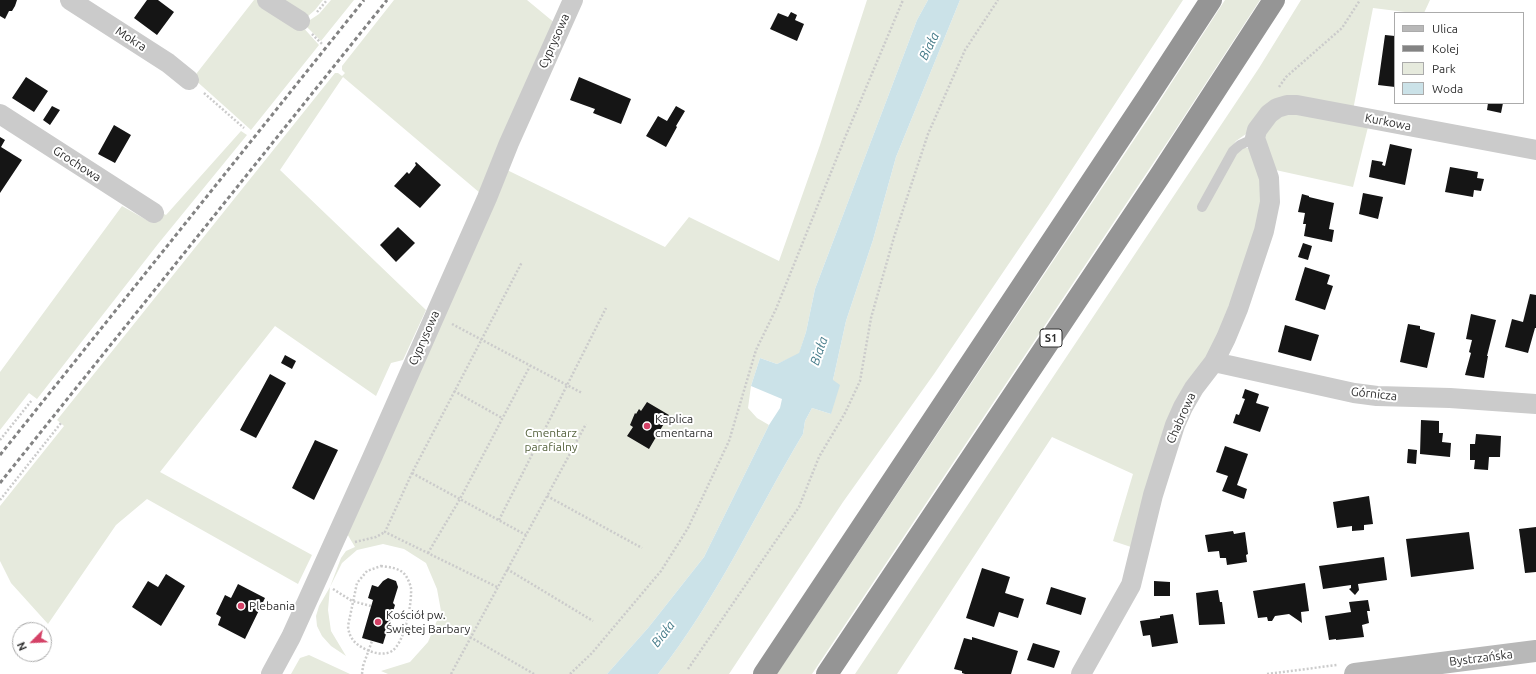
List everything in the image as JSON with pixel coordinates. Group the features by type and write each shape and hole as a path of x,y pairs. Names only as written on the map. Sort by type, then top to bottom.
{"highway":[{"path":"764,674 1211,0"},
{"name":"S1","path":"827,674 1274,0"}],"main road":[{"name":"Bystrzańska","path":"1355,674 1536,651"}],"street":[{"name":"Mokra","path":"70,0 168,63 190,80"},
{"path":"267,0 300,21"},
{"name":"Cyprysowa","path":"271,674 290,637 439,317 509,143 572,0"},
{"name":"Kurkowa","path":"1277,108 1287,105 1297,105 1536,150"},
{"path":"1255,138 1257,130 1262,122 1277,108"},
{"name":"Grochowa","path":"0,114 154,213"},
{"name":"Chabrowa","path":"1081,674 1131,585 1153,495 1175,425 1194,388 1214,362 1238,309 1264,230 1270,202 1269,178 1255,138"},
{"name":"Górnicza","path":"1214,362 1354,393 1377,396 1450,398 1536,404"}],"lane":[{"path":"1202,206 1233,151 1240,145 1255,138"}],"path":[{"path":"570,674 592,653 661,571 688,528 729,441 756,350 776,309 844,140 903,0"},
{"path":"688,669 799,507 819,457 845,413 860,381 871,318 894,237 928,134 965,50 998,0"},
{"path":"1277,108 1277,93 1286,78 1342,28 1360,0"},
{"path":"190,80 244,128"},
{"path":"335,540 344,543 353,543 376,537 385,532 412,473 522,262"},
{"path":"499,520 606,308"},
{"path":"439,317 582,393"},
{"path":"428,553 460,499 530,366"},
{"path":"454,392 502,418"},
{"path":"0,440 32,400"},
{"path":"0,500 61,423"},
{"path":"451,674 470,636 586,424"},
{"path":"412,473 526,535"},
{"path":"547,496 642,548"},
{"path":"385,532 497,587"},
{"path":"385,567 402,572 406,576 411,586 410,604 403,633 398,646 388,653 382,654 368,651 354,642 348,632 348,619 352,601 357,582 361,576 374,568 385,567"},
{"path":"507,569 592,620"},
{"path":"316,580 352,601 371,606"},
{"path":"470,636 534,674"},
{"path":"362,674 363,666 372,641"}],"green space":[{"path":"254,0 262,0 301,25 319,45 251,130 193,78"},
{"path":"272,0 323,0 307,17"},
{"path":"331,0 354,0 321,41 306,26 307,22 319,14"},
{"path":"394,0 527,0 556,24 480,193 343,77 280,170 426,310 403,360 391,363 376,396 275,326 160,472 312,555 298,584 147,499 116,525 49,622 46,622 11,583 0,561 0,506 64,426 57,420 335,73 342,76 345,73 342,70 342,66"},
{"name":"Cmentarz parafialny","path":"867,0 928,0 917,20 815,289 806,332 799,354 777,364 760,358 751,386 748,408 757,418 769,425 704,557 648,628 607,674 388,674 381,671 410,662 428,642 441,611 437,589 426,563 404,549 383,544 357,550 342,563 330,587 341,558 346,551 355,547 346,532 507,170 665,247 689,217 779,261 820,145"},
{"path":"960,0 1183,0 1048,206 934,374 843,502 729,674 658,674 679,646 717,587 803,434 805,421 812,408 831,414 833,380 846,321 873,240 896,157"},
{"path":"1225,0 1260,0 1174,132 812,674 777,674 1150,116"},
{"path":"1301,0 1430,0 1424,12 1405,12 1373,8 1353,110 1297,98 1236,141 1230,150 1237,153 1244,148 1248,148 1263,181 1260,227 1134,548 1113,541 1133,474 1052,437 897,674 855,674 1259,68"},
{"path":"1282,113 1369,123 1353,187 1271,169 1264,132"},
{"path":"241,131 247,135 158,244 37,399 29,393 0,430 0,372 122,206 152,223 162,213 166,215"},
{"path":"330,587 328,610 331,631 346,656 331,646 322,636 317,626 316,616 319,606"},
{"path":"309,655 350,674 291,674 300,658"}],"water":[{"name":"Biała","path":"928,0 960,0 896,157 873,240 846,321 833,380 840,385 831,414 812,408 805,421 803,434 717,587 679,646 658,674 607,674 648,628 704,557 769,425 780,408 782,399 751,386 760,358 777,364 799,353 806,332 815,289 917,20"}],"building":[{"path":"0,0 17,0 12,11 9,11 5,19 0,16"},
{"path":"147,0 158,0 174,12 157,35 134,18"},
{"path":"791,12 797,15 795,20 804,24 797,41 770,29 778,13 788,17"},
{"path":"1385,35 1394,36 1394,87 1378,85"},
{"path":"26,77 48,91 34,112 12,98"},
{"path":"579,77 631,99 621,124 593,113 595,109 570,100"},
{"path":"1488,104 1503,104 1501,113 1487,110"},
{"path":"52,106 60,110 50,125 43,120"},
{"path":"676,106 685,111 666,147 646,136 658,116 667,121"},
{"path":"114,125 131,135 115,163 98,154"},
{"path":"0,137 5,140 1,147 22,160 0,193"},
{"path":"1390,144 1412,149 1405,185 1369,177 1372,160 1383,162 1382,165 1385,166"},
{"path":"416,162 441,185 420,208 394,186 407,172 409,174 416,165"},
{"path":"1450,167 1478,172 1477,178 1484,179 1481,191 1474,190 1473,197 1445,192"},
{"path":"1363,193 1383,197 1378,219 1359,214"},
{"path":"1302,194 1334,203 1329,229 1334,230 1332,242 1304,236 1306,224 1303,224 1305,213 1298,212"},
{"path":"398,227 415,243 396,262 380,245"},
{"path":"1303,243 1312,246 1308,260 1298,257"},
{"path":"1305,267 1330,275 1327,284 1333,286 1325,310 1295,300"},
{"path":"1530,294 1536,295 1536,328 1528,353 1505,347 1512,319 1523,322"},
{"path":"1471,314 1496,320 1487,356 1484,378 1465,375 1471,353 1469,352 1472,340 1466,339"},
{"path":"1408,324 1420,326 1420,329 1435,333 1427,368 1400,362"},
{"path":"1285,325 1319,335 1311,361 1278,352"},
{"path":"285,355 296,361 292,369 281,363"},
{"path":"270,374 286,383 256,438 240,430"},
{"path":"1245,389 1259,394 1256,403 1269,407 1260,432 1233,423 1236,414 1239,415 1245,399 1242,398"},
{"name":"Kaplica cmentarna","path":"647,402 669,415 649,449 627,436 633,427 630,425 635,413 636,414 639,409 641,411"},
{"path":"1421,420 1439,421 1439,433 1443,433 1442,442 1451,443 1450,457 1420,454"},
{"path":"1476,434 1501,436 1500,457 1489,457 1488,470 1474,469 1475,460 1470,460 1470,444 1475,444"},
{"path":"315,440 338,450 314,500 292,488"},
{"path":"1225,446 1248,454 1237,485 1247,489 1244,499 1222,491 1228,476 1216,472"},
{"path":"1408,449 1417,450 1416,464 1407,463"},
{"path":"1369,496 1373,524 1364,525 1364,530 1352,531 1352,526 1337,528 1333,502"},
{"path":"1536,527 1536,572 1525,573 1519,529"},
{"path":"1233,531 1234,534 1245,532 1248,554 1246,555 1247,562 1227,565 1226,558 1220,558 1219,551 1208,552 1205,535"},
{"path":"1469,532 1474,569 1411,577 1406,539"},
{"path":"1384,557 1387,580 1358,584 1359,590 1355,595 1349,589 1351,588 1351,585 1323,589 1319,566"},
{"path":"982,568 1010,577 1005,593 1024,599 1018,618 999,612 994,627 966,618"},
{"path":"166,574 185,586 161,626 132,607 148,581 158,587"},
{"name":"Kościół pw. Świętej Barbary","path":"388,578 396,581 398,587 393,603 395,605 383,644 362,638 373,600 368,598 372,585 378,587"},
{"path":"1154,581 1170,582 1170,596 1154,596"},
{"path":"1305,583 1309,611 1301,612 1302,623 1289,614 1275,616 1272,621 1268,621 1267,617 1258,618 1253,591"},
{"name":"Plebania","path":"238,584 265,598 245,639 218,625 221,617 216,614 225,595 231,598"},
{"path":"1051,587 1086,598 1081,615 1046,604"},
{"path":"1218,590 1220,602 1222,602 1225,624 1199,625 1196,593"},
{"path":"1368,600 1370,611 1367,611 1369,623 1362,625 1364,637 1329,640 1325,616 1351,612 1349,602"},
{"path":"1173,614 1178,643 1152,647 1150,635 1143,636 1140,621 1160,618 1160,616"},
{"path":"972,637 1018,651 1011,674 965,674 962,673 962,671 954,669 964,638 972,640"},
{"path":"1033,643 1060,651 1054,668 1027,660"}],"railway":[{"path":"0,455 364,0"},
{"path":"0,483 387,0"}],"place":[{"name":"Kaplica cmentarna","path":"647,426"},
{"name":"Plebania","path":"241,606"},
{"name":"Kościół pw. Świętej Barbary","path":"378,622"}]}
